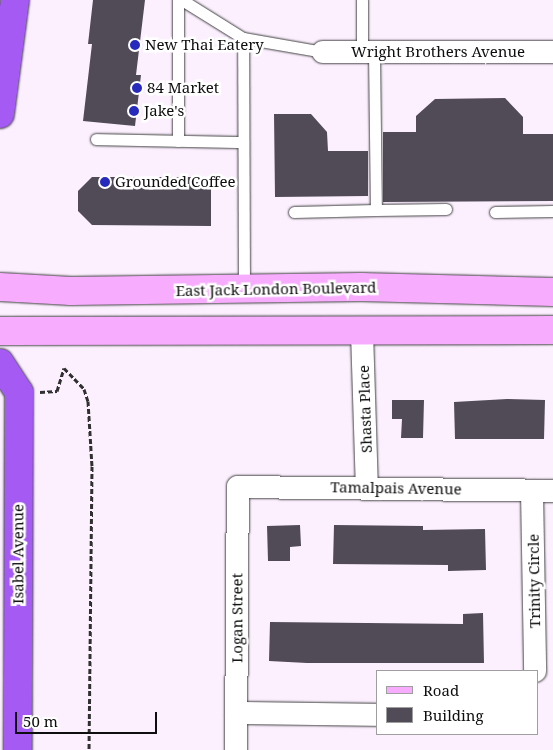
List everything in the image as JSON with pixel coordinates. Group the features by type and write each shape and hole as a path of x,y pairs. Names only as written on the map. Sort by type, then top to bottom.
{"highway":[{"path":"0,114 15,0"},
{"name":"Isabel Avenue","path":"0,363 19,392 18,750"}],"main road":[{"name":"East Jack London Boulevard","path":"0,287 71,291 361,288 553,292"},
{"path":"0,331 362,332 553,330"}],"street":[{"name":"Wright Brothers Avenue","path":"323,52 553,52"},
{"name":"Shasta Place","path":"362,332 367,487"},
{"name":"Tamalpais Avenue","path":"238,487 367,487 542,491"},
{"name":"Logan Street","path":"236,750 238,487"},
{"name":"Trinity Circle","path":"535,670 542,491"},
{"path":"236,714 376,715"}],"lane":[{"path":"178,0 178,141"},
{"path":"182,0 243,38 323,52"},
{"path":"362,0 368,52 376,210"},
{"path":"243,38 244,289"},
{"path":"96,139 243,142"},
{"path":"294,212 446,209"},
{"path":"495,212 553,210"}],"path":[{"path":"57,391 64,368 84,389 88,401 92,466 88,750"}],"building":[{"path":"93,0 145,0 136,75 141,75 135,126 83,121 92,44 88,44"},
{"path":"505,98 523,117 523,134 553,134 553,201 383,202 383,132 416,132 416,116 435,99"},
{"path":"274,114 311,114 327,132 328,151 368,151 368,196 275,197"},
{"path":"92,177 211,177 211,226 92,225 78,211 78,191"},
{"path":"507,399 545,400 544,439 455,439 454,402"},
{"path":"392,400 424,400 423,438 401,438 402,419 392,419"},
{"path":"300,525 301,546 290,547 290,561 268,561 267,526"},
{"path":"334,525 423,526 423,530 485,529 486,570 448,571 448,565 333,564"},
{"path":"483,613 484,663 307,663 269,661 270,622 463,624 463,614"}],"place":[{"name":"New Thai Eatery","path":"135,45"},
{"name":"84 Market","path":"137,88"},
{"name":"Jake's","path":"134,111"},
{"name":"Grounded Coffee","path":"105,182"}]}
